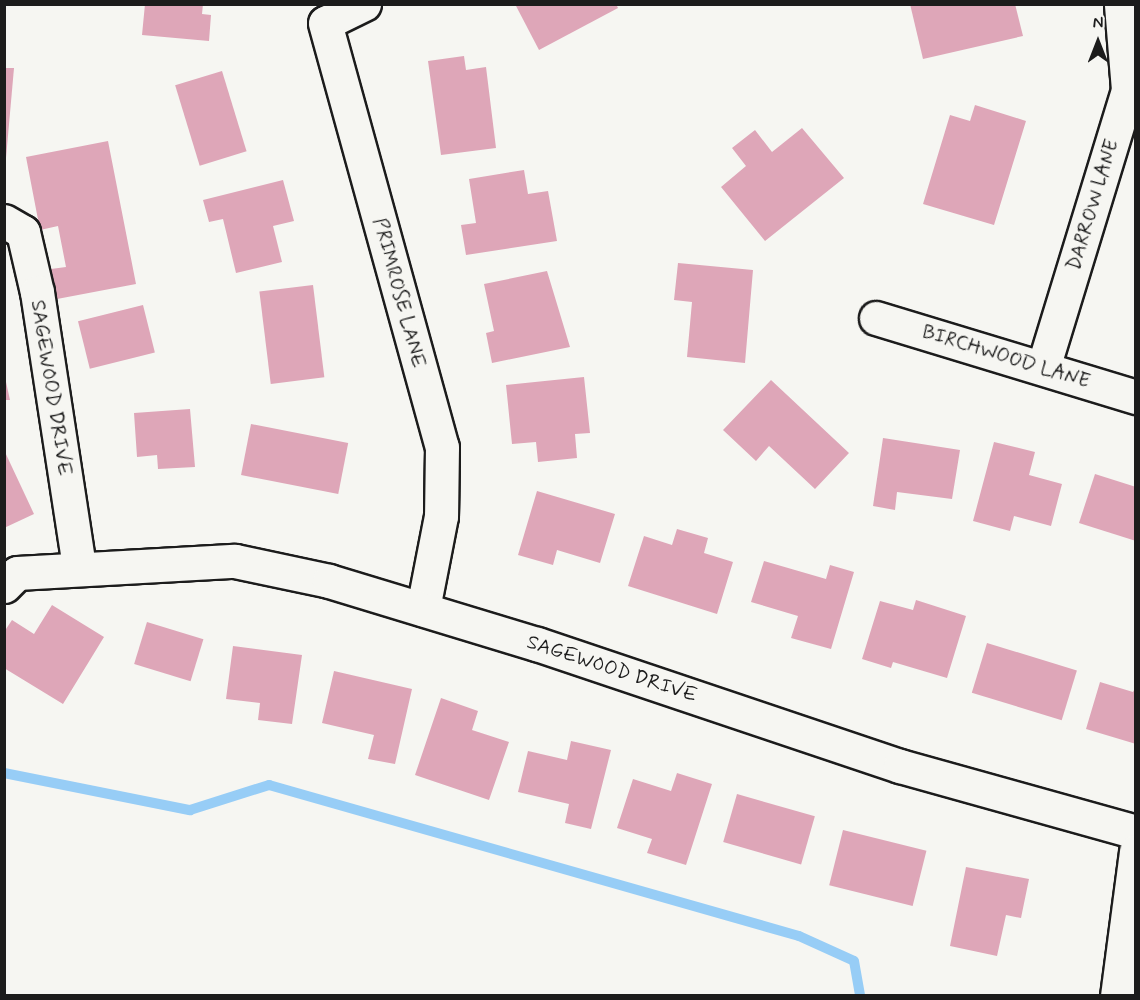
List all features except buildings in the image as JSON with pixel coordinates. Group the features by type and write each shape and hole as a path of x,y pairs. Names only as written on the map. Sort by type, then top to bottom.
{"street":[{"name":"PRIMROSE LANE","path":"364,4 325,23 442,447 441,516 423,609"},
{"name":"DARROW LANE","path":"1043,368 1128,90 1121,4"},
{"name":"SAGEWOOD DRIVE","path":"4,221 23,232 37,292 79,566"},
{"name":"BIRCHWOOD LANE","path":"876,318 1136,397"},
{"name":"SAGEWOOD DRIVE","path":"4,586 17,573 79,566 235,561 423,609 900,766 1136,832"},
{"path":"1117,996 1136,851"}],"waterway":[{"path":"4,773 190,810 269,785 799,936 854,961 860,996"}]}
